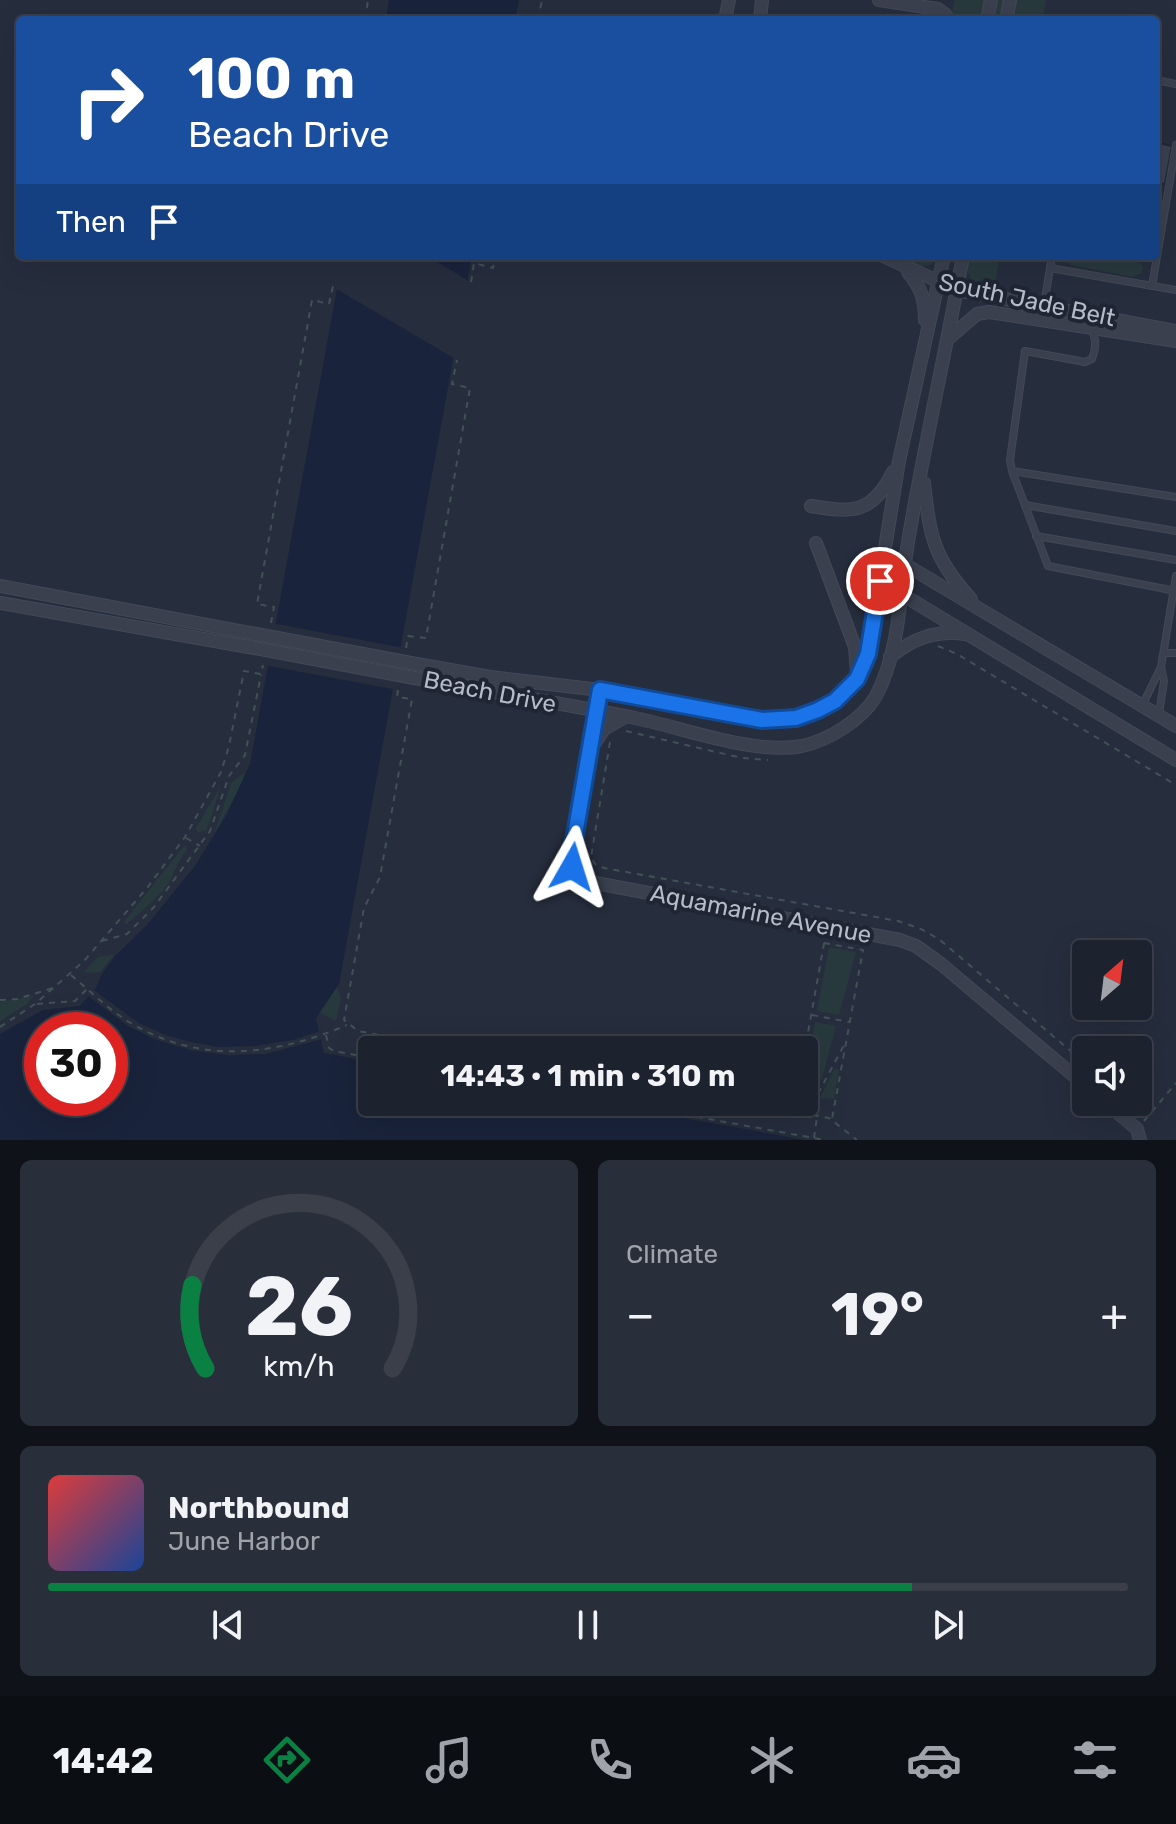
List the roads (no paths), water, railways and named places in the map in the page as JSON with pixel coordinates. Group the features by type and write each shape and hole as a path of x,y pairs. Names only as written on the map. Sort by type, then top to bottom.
{"street":[{"path":"879,0 938,9 946,16"},
{"name":"South Jade Belt","path":"890,260 957,290 1176,331"},
{"path":"925,336 943,260"},
{"name":"Beach Drive","path":"0,603 625,717 755,746 785,748 826,738 867,707 883,681 890,657 962,260"},
{"path":"905,268 920,287 925,301 925,336"},
{"path":"949,338 977,314 989,312 1176,341"},
{"name":"Beach Drive","path":"0,586 411,663 513,680 600,690 744,718 782,720 818,710 835,701 857,679 868,654 899,461 925,336"},
{"path":"811,506 851,511 865,506 885,489 899,461"},
{"path":"923,471 929,524 936,548 949,575 980,609"},
{"path":"816,543 855,647 857,679"},
{"path":"884,552 1176,726"},
{"path":"880,581 1176,760"},
{"path":"890,657 916,638 936,633 973,635"},
{"name":"Aquamarine Avenue","path":"600,690 571,858 578,878 900,940 930,955 1072,1074"},
{"path":"1129,731 1142,706"},
{"path":"589,752 604,729 625,717"},
{"path":"1119,1116 1138,1134"}],"lane":[{"path":"1160,238 1176,145"},
{"path":"1044,305 1051,260"},
{"path":"1152,286 1156,260"},
{"path":"1050,268 1176,290"},
{"path":"1094,314 1091,329 1096,338 1096,347 1092,359 1085,362 1025,351 1010,460 1012,471 1048,566 1175,590"},
{"path":"1012,471 1176,497"},
{"path":"1025,505 1176,531"},
{"path":"1036,536 1176,560"},
{"path":"1142,706 1161,667 1176,576"},
{"path":"1164,653 1176,653"},
{"path":"1158,716 1164,681 1161,667"}],"water":[{"path":"389,0 519,0 516,16 387,16"},
{"path":"342,260 471,260 339,984 316,1018 324,1053 358,1059 358,1116 672,1116 805,1140 0,1140 0,1034 24,1021 24,1116 128,1116 128,1012 39,1012 80,1006 96,988 115,956 147,925 195,866 227,814 250,764"}]}
